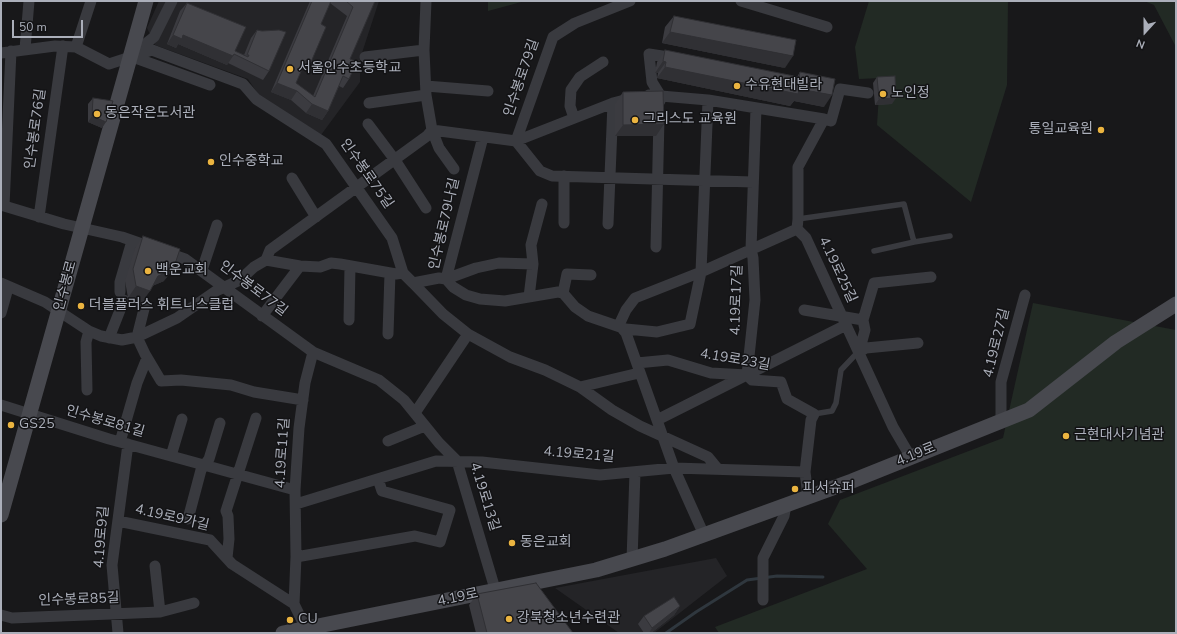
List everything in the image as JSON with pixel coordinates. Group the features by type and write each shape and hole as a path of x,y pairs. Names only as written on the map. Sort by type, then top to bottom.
{"street":[{"path":"25,50 29,1"},
{"path":"76,47 91,1"},
{"name":"인수봉로","path":"2,507 30,415 81,227 146,1"},
{"path":"130,56 154,38 172,1"},
{"path":"426,1 424,50 426,90 432,130 439,148 454,169"},
{"name":"인수봉로79길","path":"516,141 553,37 576,23 630,1"},
{"path":"741,1 827,27"},
{"name":"인수봉로76길","path":"39,217 63,46"},
{"name":"인수봉로76길","path":"3,206 6,52 63,46 76,47 109,64 130,56"},
{"name":"인수봉로75길","path":"130,56 152,50 244,84 256,99 326,144 357,186 392,238 403,273"},
{"path":"365,57 424,50"},
{"path":"656,247 656,179 660,95 652,82 649,54 685,59"},
{"path":"130,56 210,85"},
{"path":"574,118 570,106 571,90 580,77 603,62"},
{"path":"797,224 798,167 824,119 831,121 840,89 868,93"},
{"path":"369,103 426,90 488,91"},
{"name":"인수봉로79길","path":"432,130 516,141 613,103 642,96 660,95 708,100 824,119"},
{"path":"413,283 439,278 446,279 453,287 466,295 480,299 505,301 553,293 563,293 575,306 588,316 619,325 626,329 658,332 690,324 701,272 706,180 708,100"},
{"path":"608,224 613,103"},
{"path":"751,249 756,108"},
{"path":"368,124 426,208"},
{"path":"1,313 4,285 45,302 89,331 109,338 122,340 137,337 177,318 225,287 240,280 254,267 266,260 270,250 427,136 432,130"},
{"name":"인수봉로79나길","path":"446,279 483,137"},
{"path":"516,141 540,171 552,176 753,182"},
{"path":"564,176 564,224"},
{"path":"292,178 316,217"},
{"path":"530,297 533,264 531,244 542,204"},
{"name":"인수봉로77길","path":"3,206 64,224 81,227 132,241 185,259 313,352"},
{"name":"4.19로17길","path":"619,325 626,310 635,298 701,272 751,249 797,224"},
{"name":"4.19로25길","path":"797,224 806,238 893,427 910,456"},
{"path":"202,270 217,225"},
{"path":"109,338 122,296 120,282 132,241"},
{"name":"4.19로17길","path":"747,375 755,300 754,258 751,249"},
{"path":"266,260 300,266 320,267 331,263 390,273 403,273 443,314 468,334 503,354 545,370 580,388 612,410 640,426 708,457 716,468"},
{"name":"인수봉로79나길","path":"446,279 476,268 499,263 533,264"},
{"path":"262,316 300,266"},
{"path":"349,320 350,266"},
{"path":"388,334 390,273"},
{"path":"563,293 567,274 591,275"},
{"path":"859,352 865,330 863,320 874,283 931,276"},
{"name":"4.19로27길","path":"1001,422 1001,382 1025,295"},
{"name":"4.19로","path":"283,633 307,630 460,598 495,589 596,570 632,560 704,535 852,481 910,456 1029,410 1116,342 1176,304"},
{"path":"145,305 137,337 147,358 161,381 181,380 231,385 254,392 303,400"},
{"name":"4.19로25길","path":"804,310 844,321"},
{"path":"656,420 747,375 844,321 863,320"},
{"path":"619,325 626,333 674,468 704,535"},
{"path":"87,390 86,342 89,331"},
{"path":"415,413 468,334"},
{"path":"859,352 866,348 918,343"},
{"name":"4.19로11길","path":"307,630 294,604 296,557 295,490 299,428 313,352"},
{"name":"4.19로13길","path":"313,352 379,380 404,400 425,426 457,461 495,589"},
{"path":"124,443 137,383 147,358"},
{"name":"4.19로23길","path":"638,368 668,360 711,373 747,375 752,380 780,382 787,399 814,414"},
{"path":"580,388 638,368"},
{"name":"인수봉로81길","path":"1,405 124,443 295,490"},
{"path":"808,496 805,472 811,420 814,414"},
{"path":"227,558 229,539 228,516 226,511 236,475 256,418"},
{"path":"171,456 182,419"},
{"path":"188,519 201,470 205,466 220,423"},
{"path":"388,441 425,426"},
{"name":"4.19로9길","path":"118,633 112,565 118,521 124,443"},
{"name":"4.19로21길","path":"296,504 436,460 600,475 674,468 716,468 805,472"},
{"path":"632,560 635,472"},
{"path":"296,557 415,536 440,542 450,510 382,491 378,479"},
{"path":"763,600 763,558 784,516 786,505"},
{"name":"4.19로9가길","path":"118,521 210,540 232,564 294,604"},
{"path":"155,566 160,612"},
{"name":"인수봉로85길","path":"1,615 12,618 160,612 194,603"}],"lane":[{"path":"797,224 904,204 914,242"},
{"path":"874,251 950,236"},
{"path":"814,414 832,411 836,403 841,370 859,352"}],"shaded area":[{"name":"서울인수초등학교","path":"159,1 379,1 360,59 360,82 321,135 260,97 248,79 155,45 147,28"},
{"path":"488,1 525,1 488,11"},
{"path":"869,1 1008,1 1007,85 971,202 877,125 880,78 859,79 855,47"},
{"path":"1144,1 1176,1 1176,47 1154,5"},
{"path":"1033,303 1176,330 1176,633 719,633 715,627 867,569 828,524 840,500 1003,438"},
{"path":"716,558 727,576 654,633 619,633 555,588"}],"building":[{"path":"312,1 331,1 321,24 326,27 311,62 306,60 296,83 315,97 353,7 346,1 375,1 350,59 357,62 349,79 343,76 328,111 312,104 297,91 277,83"},
{"path":"187,3 246,27 235,51 248,57 249,55 247,55 257,30 279,30 286,32 269,71 234,54 233,56 183,35 182,39 173,35"},
{"path":"674,16 796,40 793,56 670,32"},
{"path":"665,50 799,77 800,72 835,79 832,95 799,89 798,94 665,67 666,62 663,61"},
{"path":"895,76 896,98 879,99 877,77"},
{"path":"663,91 664,124 623,125 623,92"},
{"path":"93,98 113,101 106,122 92,116"},
{"name":"백운교회","path":"143,236 180,249 173,270 158,276 150,291 136,286 133,269"},
{"name":"강북청소년수련관","path":"536,583 573,633 487,633 477,594"},
{"path":"674,597 680,606 652,628 644,616"}],"waterway":[{"path":"666,633 747,580 777,576 823,577"}],"place":[{"name":"서울인수초등학교","path":"290,69"},
{"name":"수유현대빌라","path":"737,86"},
{"name":"노인정","path":"883,94"},
{"name":"동은작은도서관","path":"97,114"},
{"name":"그리스도 교육원","path":"635,120"},
{"name":"통일교육원","path":"1101,130"},
{"name":"인수중학교","path":"211,162"},
{"name":"백운교회","path":"148,271"},
{"name":"더블플러스 휘트니스클럽","path":"81,306"},
{"name":"GS25","path":"11,425"},
{"name":"근현대사기념관","path":"1066,436"},
{"name":"피서슈퍼","path":"795,489"},
{"name":"동은교회","path":"512,543"},
{"name":"강북청소년수련관","path":"509,619"},
{"name":"CU","path":"290,620"}]}
